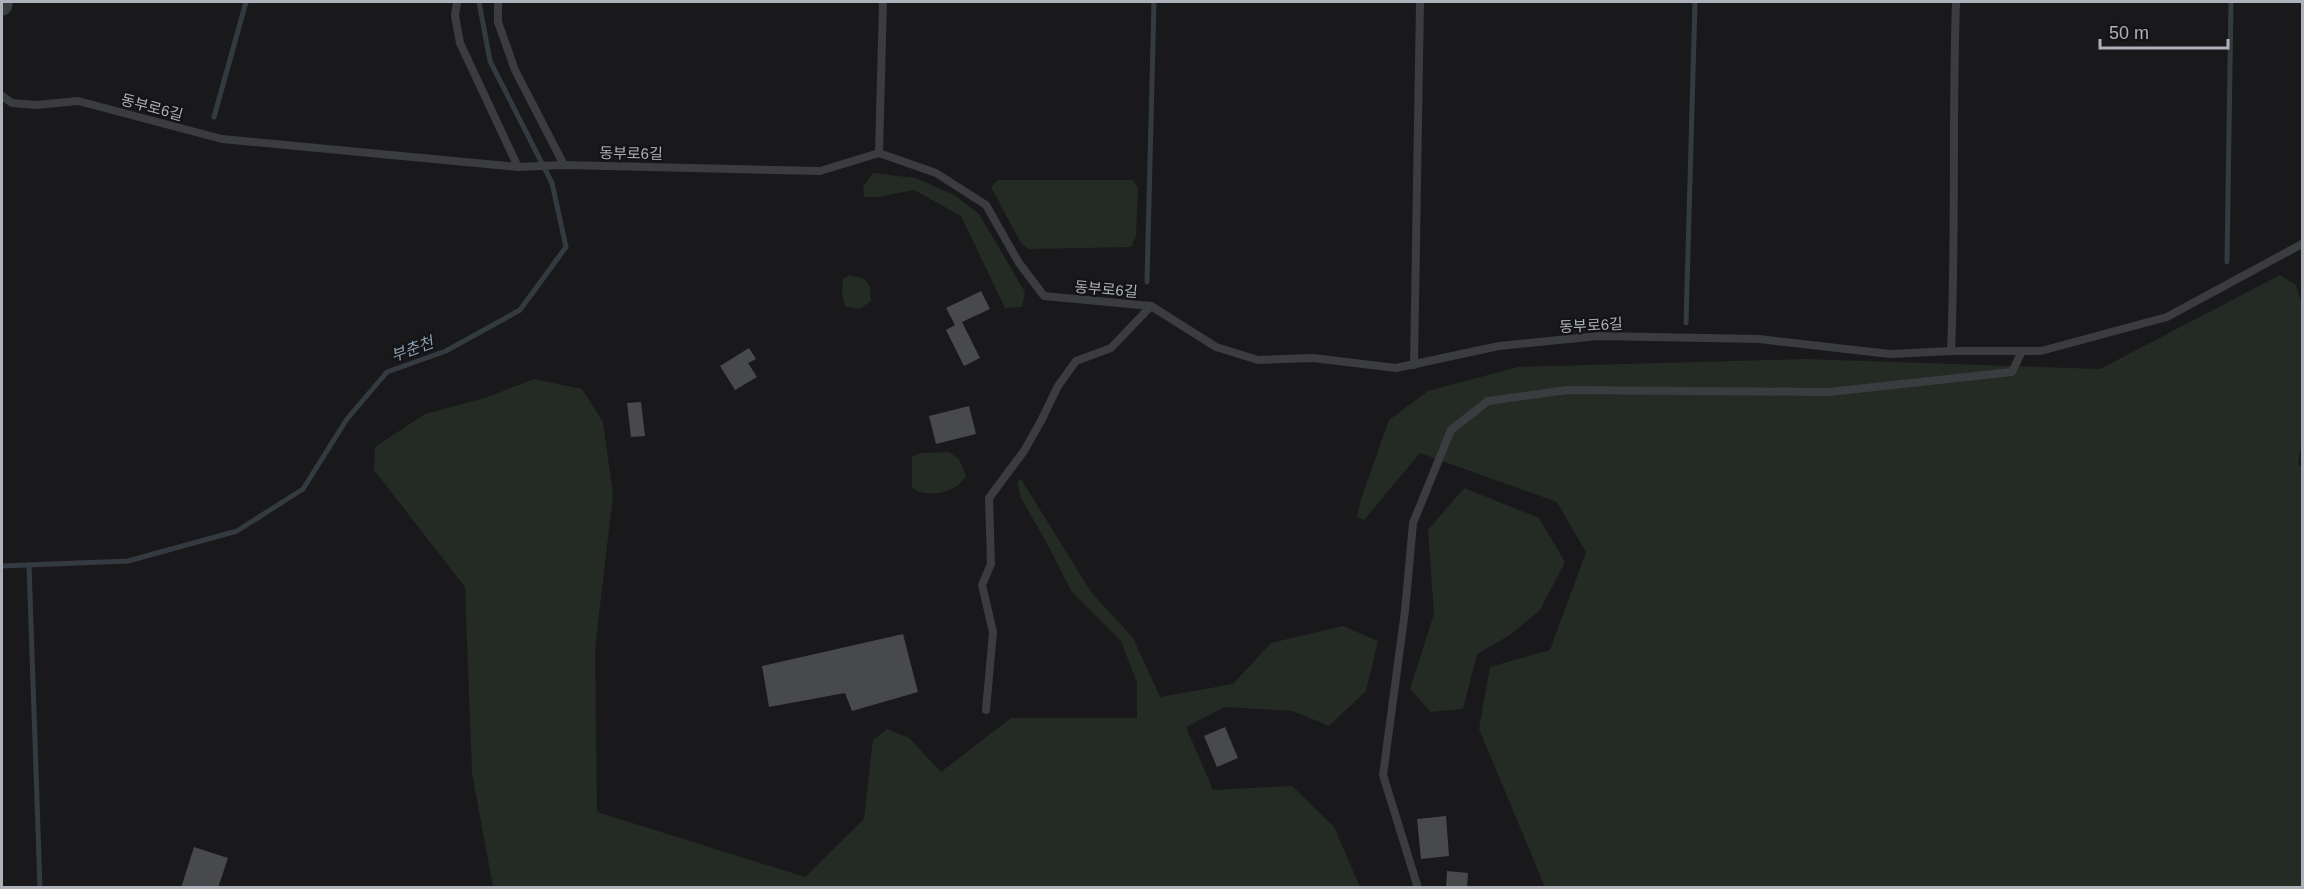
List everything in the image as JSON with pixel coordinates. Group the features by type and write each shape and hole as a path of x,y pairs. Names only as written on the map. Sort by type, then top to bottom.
{"lane":[{"path":"457,2 455,16 460,43 518,168"},
{"path":"498,2 498,22 515,70 564,165"},
{"path":"879,153 883,2"},
{"path":"1414,365 1420,2"},
{"path":"1951,351 1954,280 1953,113 1956,2"},
{"name":"동부로6길","path":"2,96 12,103 36,105 78,101 222,139 518,168 564,165 820,171 879,153 936,173 986,205 1019,263 1044,297 1151,306 1216,347 1258,360 1313,358 1396,368 1499,346 1598,336 1759,339 1890,354 2041,351 2167,317 2302,244"},
{"path":"986,710 993,632 982,585 991,564 989,498 1024,451 1058,386 1076,361 1111,348 1151,306"},
{"path":"1418,888 1383,775 1405,611 1413,523 1451,430 1488,401 1567,390 1829,392 2012,372 2022,351"}],"shaded area":[{"path":"873,173 915,178 954,195 979,214 1025,292 1022,307 1005,308 961,216 914,190 878,197 864,197 863,187"},
{"path":"998,180 1133,180 1138,188 1136,236 1131,247 1029,249 1021,243 991,187"},
{"path":"850,275 865,279 870,287 871,301 859,309 845,306 842,294 843,279"},
{"path":"2280,275 2296,285 2302,306 2302,439 2298,465 2302,467 2302,887 1545,887 1479,729 1490,667 1550,650 1586,552 1557,502 1420,453 1364,520 1357,517 1361,499 1389,420 1428,391 1518,367 1805,359 2100,369"},
{"path":"534,379 582,389 603,422 613,495 595,649 597,812 805,877 864,819 873,740 887,729 909,738 941,772 1011,718 1137,718 1137,683 1121,641 1071,591 1021,498 1017,482 1021,479 1091,592 1133,638 1160,697 1233,684 1271,643 1343,626 1378,641 1366,691 1329,726 1293,711 1225,707 1186,727 1213,790 1292,786 1334,827 1360,887 493,887 472,773 465,587 374,470 375,447 425,414 485,398"},
{"path":"949,452 959,459 966,476 962,482 949,490 934,494 912,488 912,457 921,453"},
{"path":"1464,488 1539,518 1565,562 1540,610 1510,635 1477,654 1463,709 1431,712 1410,689 1434,614 1428,530"}],"building":[{"path":"981,291 990,309 962,322 980,358 964,366 946,330 955,325 946,308"},
{"path":"749,348 756,359 748,363 757,377 735,390 720,366"},
{"path":"641,402 645,436 631,437 627,403"},
{"path":"969,406 976,434 936,444 929,416"},
{"path":"903,634 918,692 852,711 845,693 769,707 762,666"},
{"path":"1225,727 1238,758 1217,767 1204,736"},
{"path":"1446,816 1449,856 1421,859 1417,819"},
{"path":"194,847 228,858 218,888 181,888"},
{"path":"1447,871 1468,873 1467,888 1446,888"}],"waterway":[{"path":"214,117 246,2"},
{"name":"부춘천","path":"2,566 128,561 237,531 303,489 347,419 387,372 446,351 520,310 566,247 552,183 490,61 479,2"},
{"path":"1147,282 1154,2"},
{"path":"1686,323 1695,2"},
{"path":"2227,262 2231,2"},
{"path":"29,565 40,888"}]}
